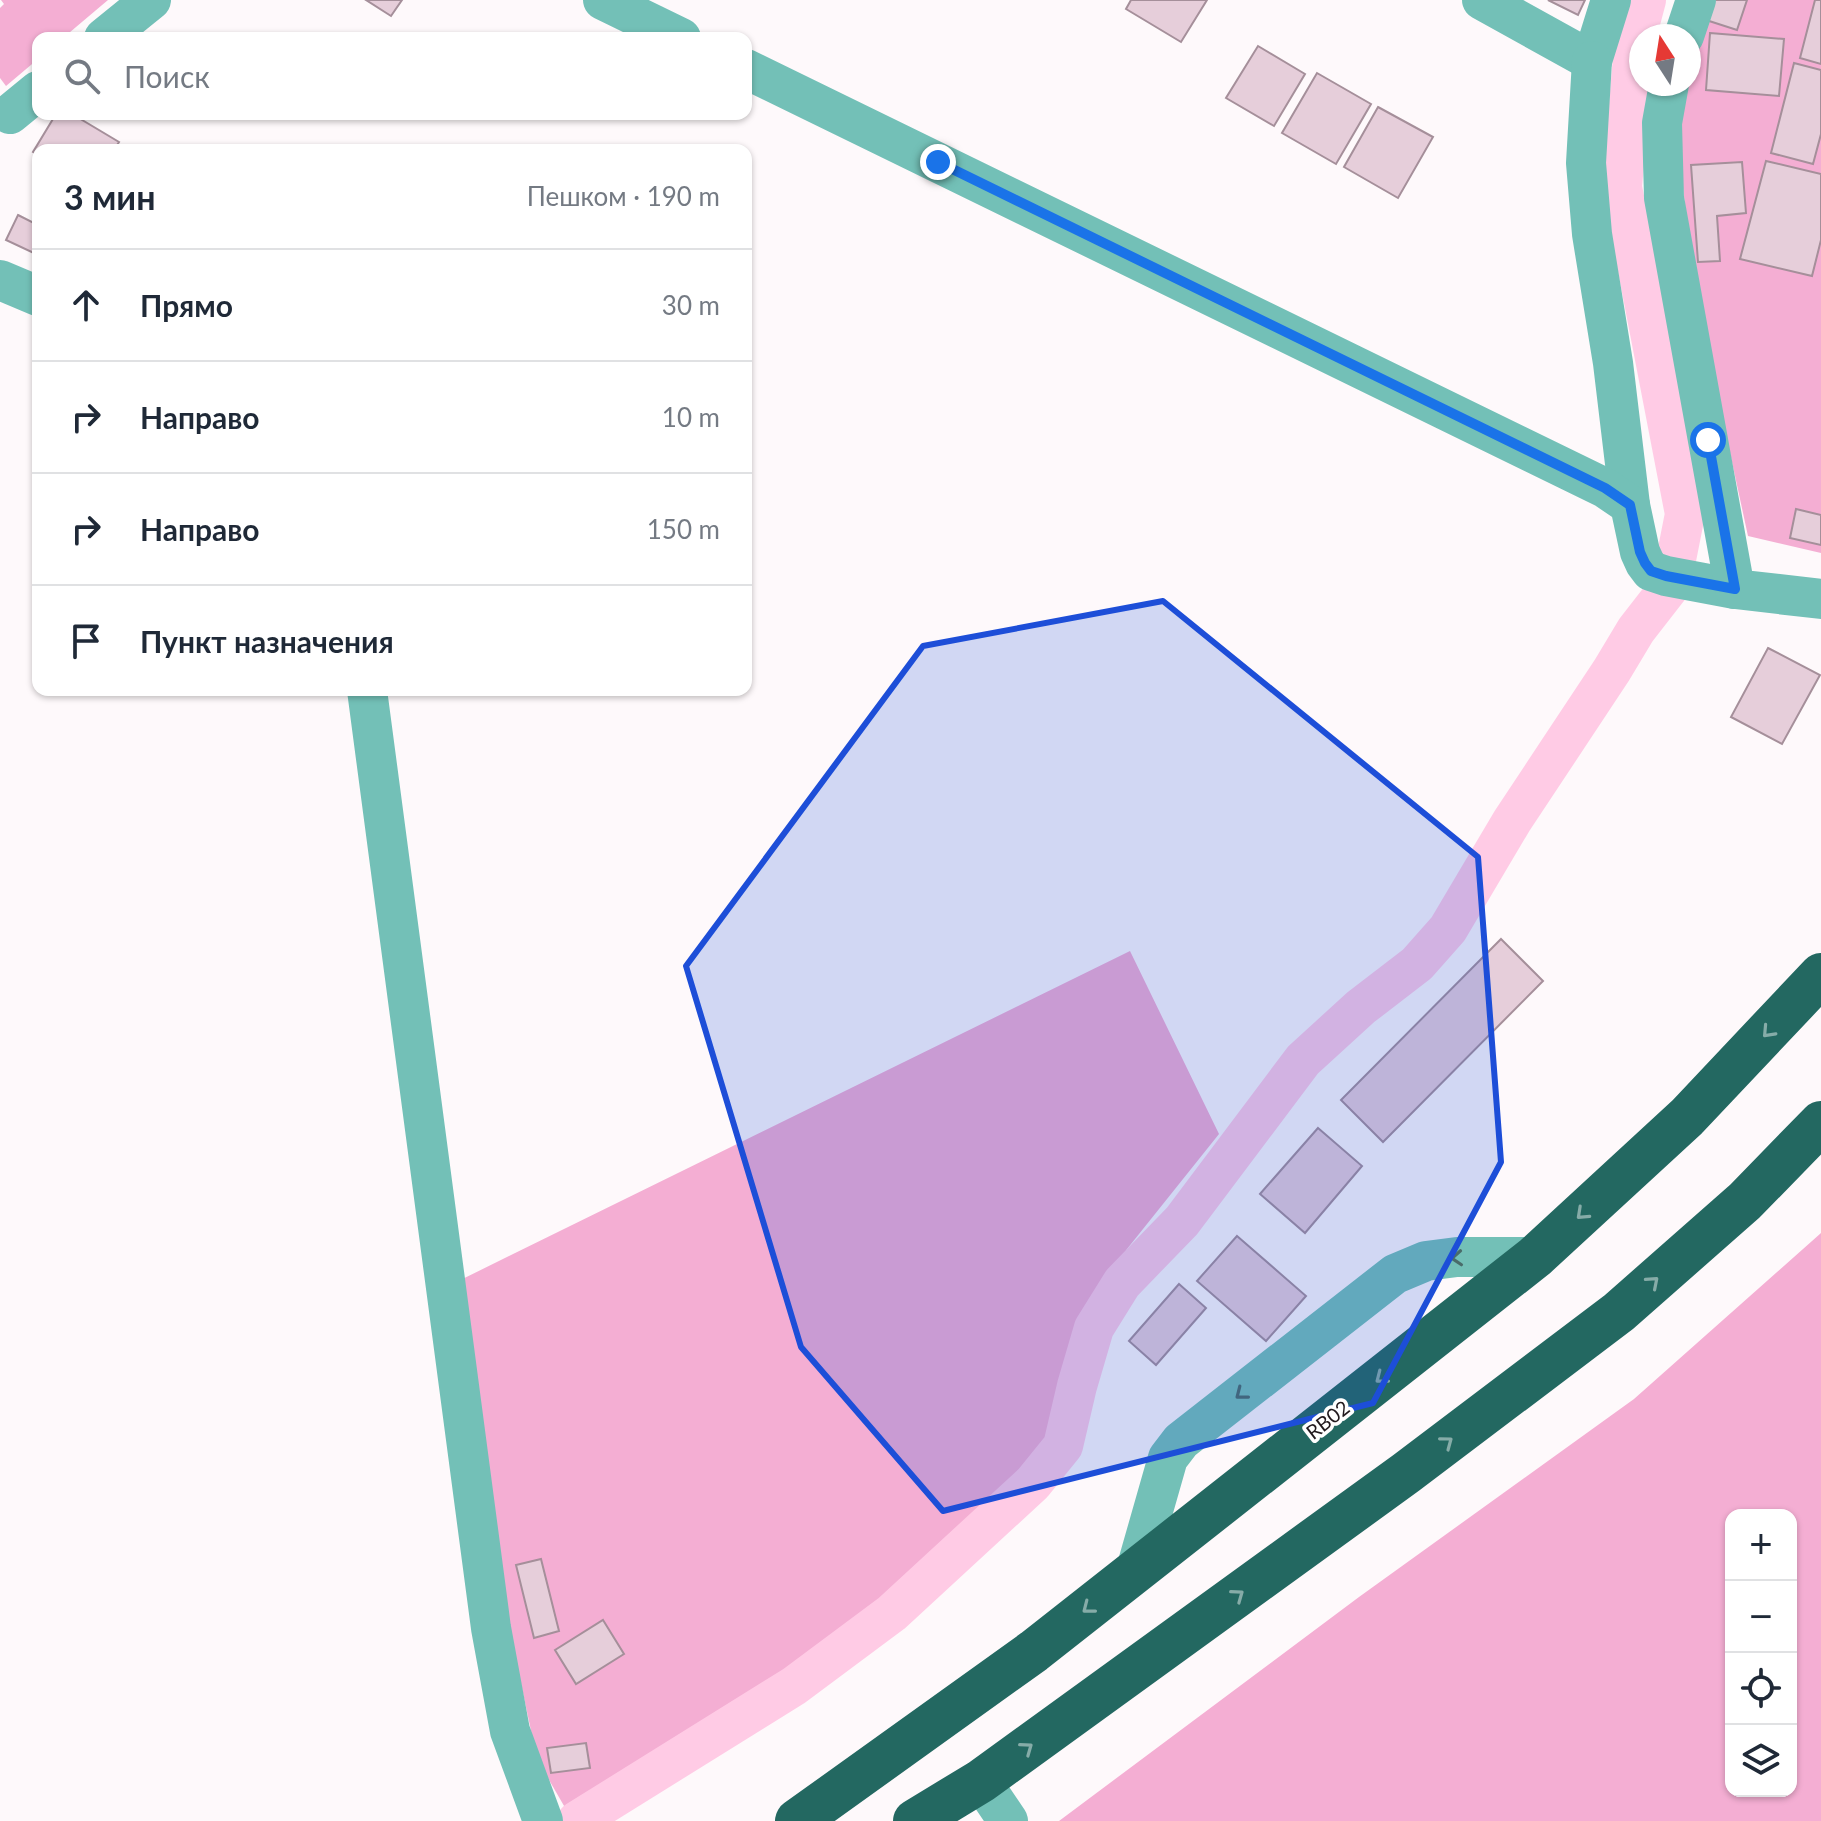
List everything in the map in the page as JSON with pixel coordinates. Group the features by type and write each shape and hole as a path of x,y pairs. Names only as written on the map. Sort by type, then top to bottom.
{"highway":[{"name":"RB02","path":"797,1821 1034,1651 1535,1257 1687,1117 1821,975"},
{"path":"915,1821 981,1781 1406,1473 1619,1312 1745,1201 1821,1123"}],"street":[{"path":"111,32 151,0"},
{"path":"603,0 669,32"},
{"path":"1482,0 1592,61"},
{"path":"1611,0 1592,61 1586,163 1592,234 1613,363 1630,505 1640,552 1651,571 1701,583 1821,599"},
{"path":"1688,24 1696,0"},
{"path":"752,72 1577,474 1630,505"},
{"path":"1667,96 1662,123 1664,198 1701,583"},
{"path":"0,280 32,293"},
{"path":"368,696 491,1628 510,1731 539,1811"},
{"path":"1136,1570 1168,1458 1193,1431 1395,1274 1426,1261 1457,1257 1535,1257"},
{"path":"981,1781 1008,1821"}],"highlighted area":[{"path":"1163,601 1478,857 1501,1162 1373,1403 943,1511 801,1347 686,966 923,646"}],"shaded area":[{"path":"1,0 108,0 70,32 32,32 32,64 6,86 0,78 0,8 4,4"},
{"path":"1712,0 1821,0 1821,553 1748,536 1695,291 1681,171 1679,96 1701,96 1701,28"},
{"path":"1130,951 1219,1134 1127,1249 1081,1323 1058,1436 989,1507 890,1596 759,1696 571,1818 537,1759 438,1291"},
{"path":"1821,1233 1821,1821 1059,1821 1359,1597 1634,1399"}],"building":[{"path":"366,0 402,0 391,16"},
{"path":"1131,0 1207,0 1181,42 1126,9"},
{"path":"1548,0 1585,0 1578,15"},
{"path":"1709,0 1747,0 1737,30 1703,19"},
{"path":"1815,0 1821,0 1821,64 1800,58"},
{"path":"1710,33 1784,39 1779,96 1706,90"},
{"path":"1258,46 1305,74 1274,126 1226,98"},
{"path":"1794,63 1821,70 1821,134 1813,164 1771,153"},
{"path":"1317,73 1371,104 1336,164 1282,133"},
{"path":"1378,107 1433,137 1398,198 1344,167"},
{"path":"52,120 82,120 119,142 118,144 38,144"},
{"path":"1766,161 1821,174 1821,240 1812,276 1740,259"},
{"path":"1742,162 1746,213 1717,216 1720,261 1698,262 1691,165"},
{"path":"18,215 32,222 32,252 6,240"},
{"path":"1796,509 1821,515 1821,545 1790,538"},
{"path":"1768,648 1820,675 1782,744 1731,717"},
{"path":"1501,939 1543,981 1383,1142 1341,1100"},
{"path":"1318,1128 1362,1166 1305,1233 1260,1194"},
{"path":"1237,1236 1306,1296 1266,1341 1197,1281"},
{"path":"1179,1284 1206,1308 1156,1365 1129,1341"},
{"path":"541,1559 559,1631 534,1638 516,1565"},
{"path":"603,1620 624,1654 576,1684 555,1650"},
{"path":"586,1743 590,1768 551,1773 547,1748"}],"waterway":[{"path":"577,1821 794,1686 892,1613 1033,1483 1063,1446 1094,1328 1122,1283 1182,1221 1303,1060 1361,1007 1417,964 1448,929 1512,821 1636,630 1671,585 1685,514 1622,187 1634,45 1646,0"}],"route":[{"path":"938,162 1605,488 1630,505 1640,552 1651,571 1735,589 1708,440"}]}
